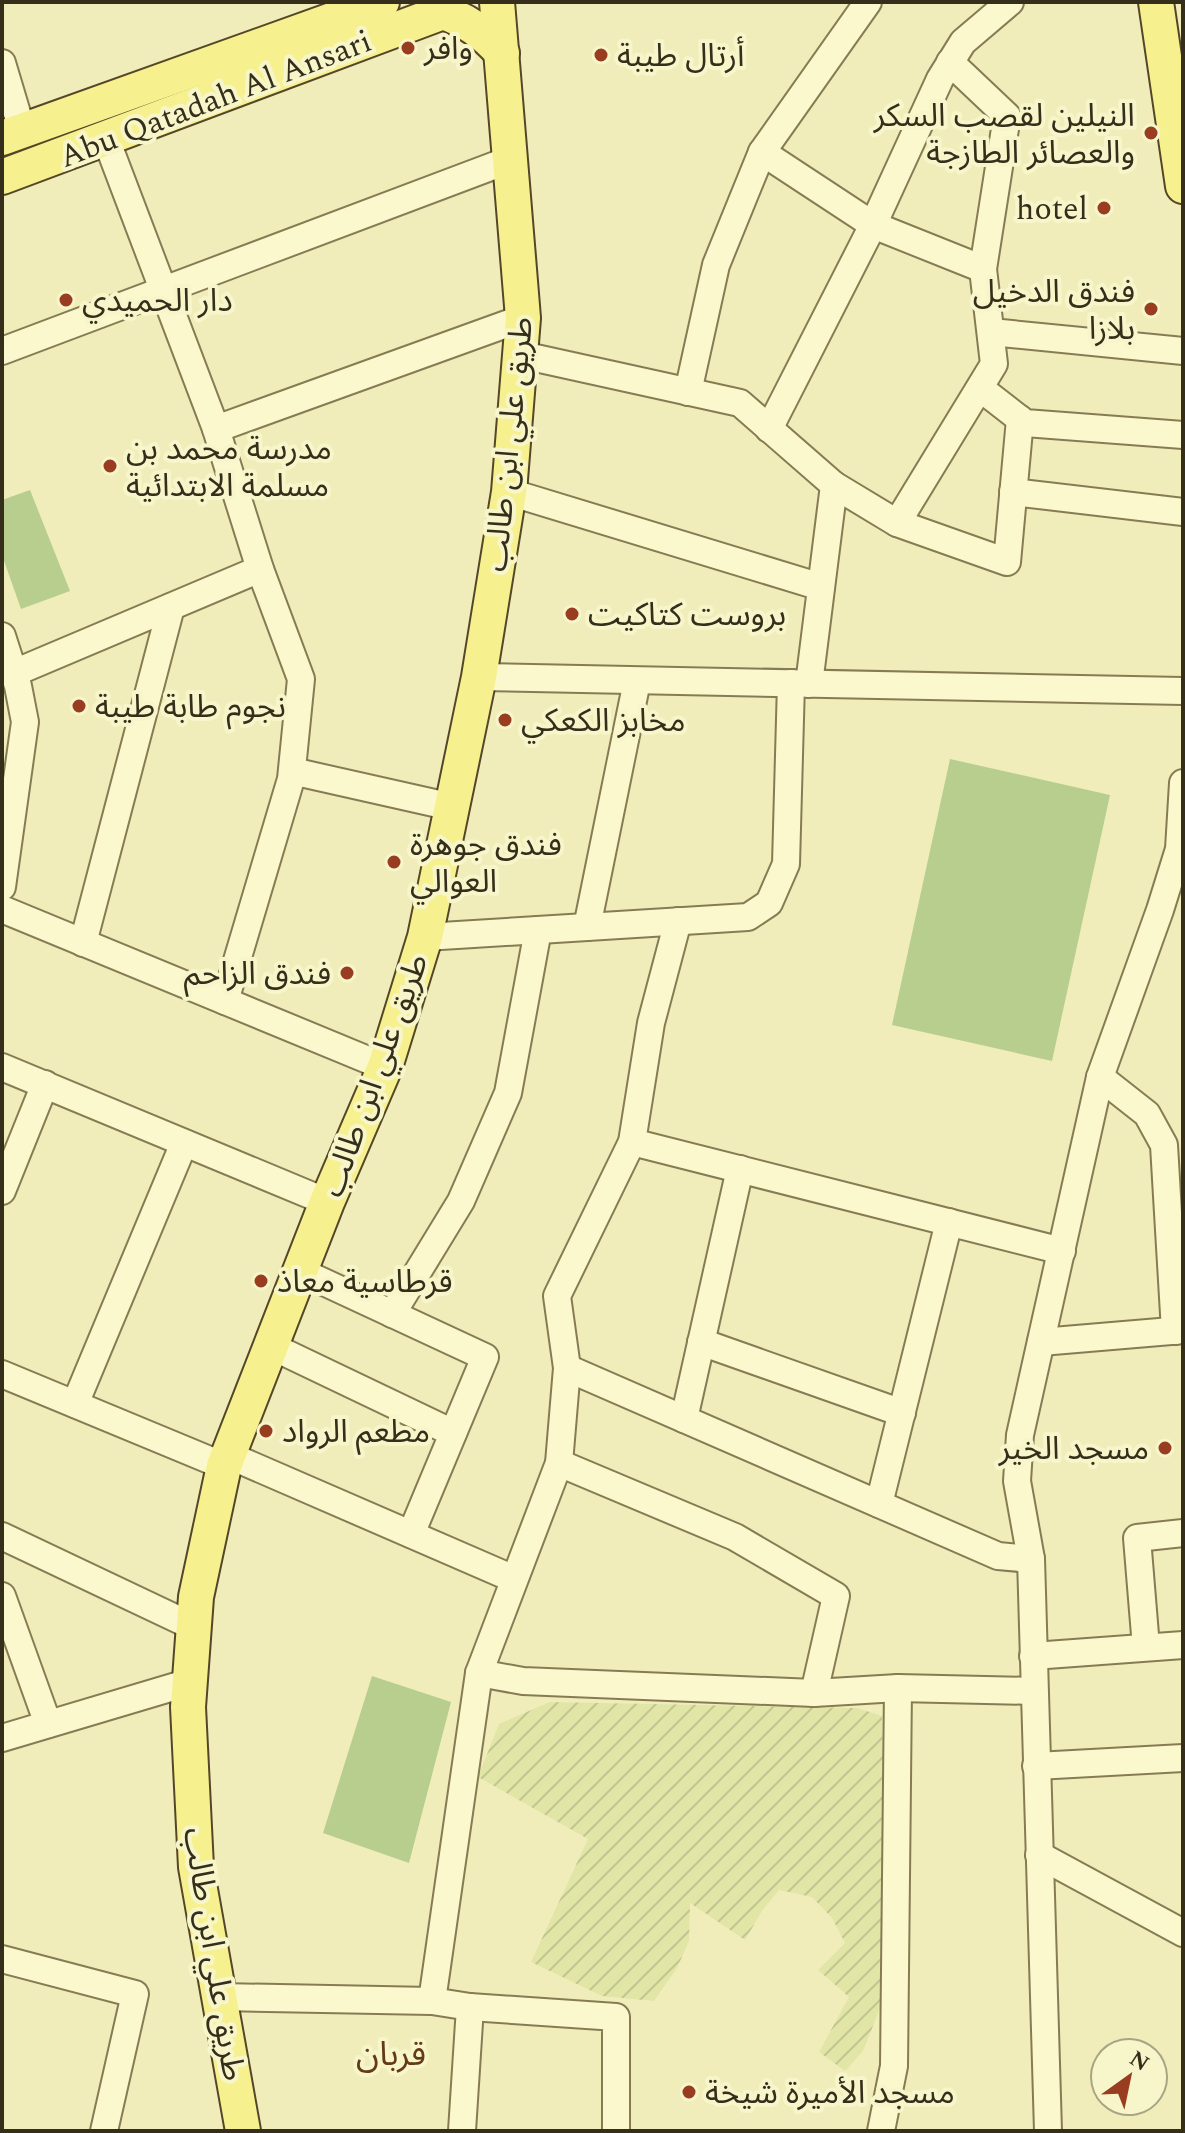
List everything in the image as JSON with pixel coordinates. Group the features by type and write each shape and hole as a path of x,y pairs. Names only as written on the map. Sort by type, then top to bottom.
{"main road":[{"name":"Abu Qatadah Al Ansari","path":"12,134 382,2"},
{"name":"طريق علي ابن طالب","path":"243,2131 196,1867 188,1707 196,1597 226,1460 327,1202 385,1067 425,937 479,677 509,492 523,318 497,2"},
{"path":"502,53 522,2"},
{"path":"1156,2 1183,186"},
{"name":"Abu Qatadah Al Ansari","path":"2,177 443,12 467,21 502,53"}],"street":[{"path":"688,392 716,265 762,152 868,2"},
{"path":"769,429 873,225 940,79 963,42 1010,2"},
{"path":"897,523 994,364 983,269 1007,116 950,62"},
{"path":"2,63 12,134"},
{"path":"106,139 216,429 260,569 301,679 292,771 225,1001"},
{"path":"762,152 873,225 983,269"},
{"path":"2,351 509,160"},
{"path":"216,429 523,318"},
{"path":"991,332 1183,351"},
{"path":"522,355 740,403 834,485 897,523 1007,562 1020,419"},
{"path":"980,388 1025,423 1183,435"},
{"path":"425,937 748,917 769,903 786,864 800,684 821,587 834,485"},
{"path":"509,492 821,587"},
{"path":"1013,492 1183,512"},
{"path":"14,673 260,569"},
{"path":"83,943 171,607"},
{"path":"2,636 25,722 9,782 2,887"},
{"path":"479,677 1183,691"},
{"path":"587,927 637,681"},
{"path":"292,771 452,807"},
{"path":"1048,2131 1031,1559 1017,1481 1020,1435 1100,1077 1156,923 1179,849 1183,783"},
{"path":"2,909 385,1067"},
{"path":"432,2001 479,1673 559,1463 567,1368 557,1296 632,1142 651,1023 678,921"},
{"path":"392,1314 461,1201 508,1093 538,930"},
{"path":"2,1067 327,1202"},
{"path":"1041,1342 1179,1331 1164,1145 1147,1114 1100,1077"},
{"path":"2,1191 45,1084"},
{"path":"632,1142 1062,1251"},
{"path":"75,1404 184,1143"},
{"path":"684,1419 740,1169"},
{"path":"879,1504 949,1222"},
{"path":"300,1271 485,1357 411,1534"},
{"path":"701,1342 902,1413"},
{"path":"271,1346 453,1433"},
{"path":"567,1368 998,1556 1031,1559"},
{"path":"2,1374 411,1534 514,1579"},
{"path":"559,1463 735,1537 836,1596 814,1693"},
{"path":"1146,1647 1137,1538 1183,1533"},
{"path":"2,1536 194,1627"},
{"path":"2,1596 48,1724"},
{"path":"1033,1656 1183,1645"},
{"path":"479,1673 523,1681 814,1693 898,1688 1034,1691"},
{"path":"2,1738 190,1682"},
{"path":"881,2131 894,2066 898,1688"},
{"path":"1036,1766 1183,1758"},
{"path":"1039,1855 1183,1933"},
{"path":"2,1959 135,1994 104,2131"},
{"path":"221,1997 432,2001 470,2007 616,2017 616,2131"},
{"path":"462,2131 470,2007"}],"green space":[{"path":"30,490 70,591 21,609 2,555 2,500"},
{"path":"950,759 1110,795 1052,1061 892,1025"},
{"path":"372,1676 451,1702 409,1863 323,1833"},
{"path":"550,1702 857,1708 882,1716 888,1973 881,2006 863,2051 845,2071 819,2052 849,1997 818,1970 845,1943 832,1918 812,1897 779,1890 745,1940 690,1903 689,1941 677,1968 654,2001 602,1996 531,1962 588,1839 478,1777 499,1724"}],"place":[{"name":"وافر","path":"408,48"},
{"name":"أرتال طيبة","path":"601,55"},
{"name":"النيلين لقصب السكر والعصائر الطازجة","path":"1151,133"},
{"name":"hotel","path":"1104,208"},
{"name":"دار الحميدي","path":"66,300"},
{"name":"فندق الدخيل بلازا","path":"1151,309"},
{"name":"مدرسة محمد بن مسلمة الابتدائية","path":"110,466"},
{"name":"بروست كتاكيت","path":"572,614"},
{"name":"نجوم طابة طيبة","path":"79,706"},
{"name":"مخابز الكعكي","path":"505,720"},
{"name":"فندق جوهرة العوالي","path":"394,862"},
{"name":"فندق الزاحم","path":"347,973"},
{"name":"قرطاسية معاذ","path":"261,1281"},
{"name":"مطعم الرواد","path":"266,1431"},
{"name":"مسجد الخير","path":"1165,1448"},
{"name":"مسجد الأميرة شيخة","path":"689,2092"}],"district":[{"name":"قربان","path":"391,2053"}]}
